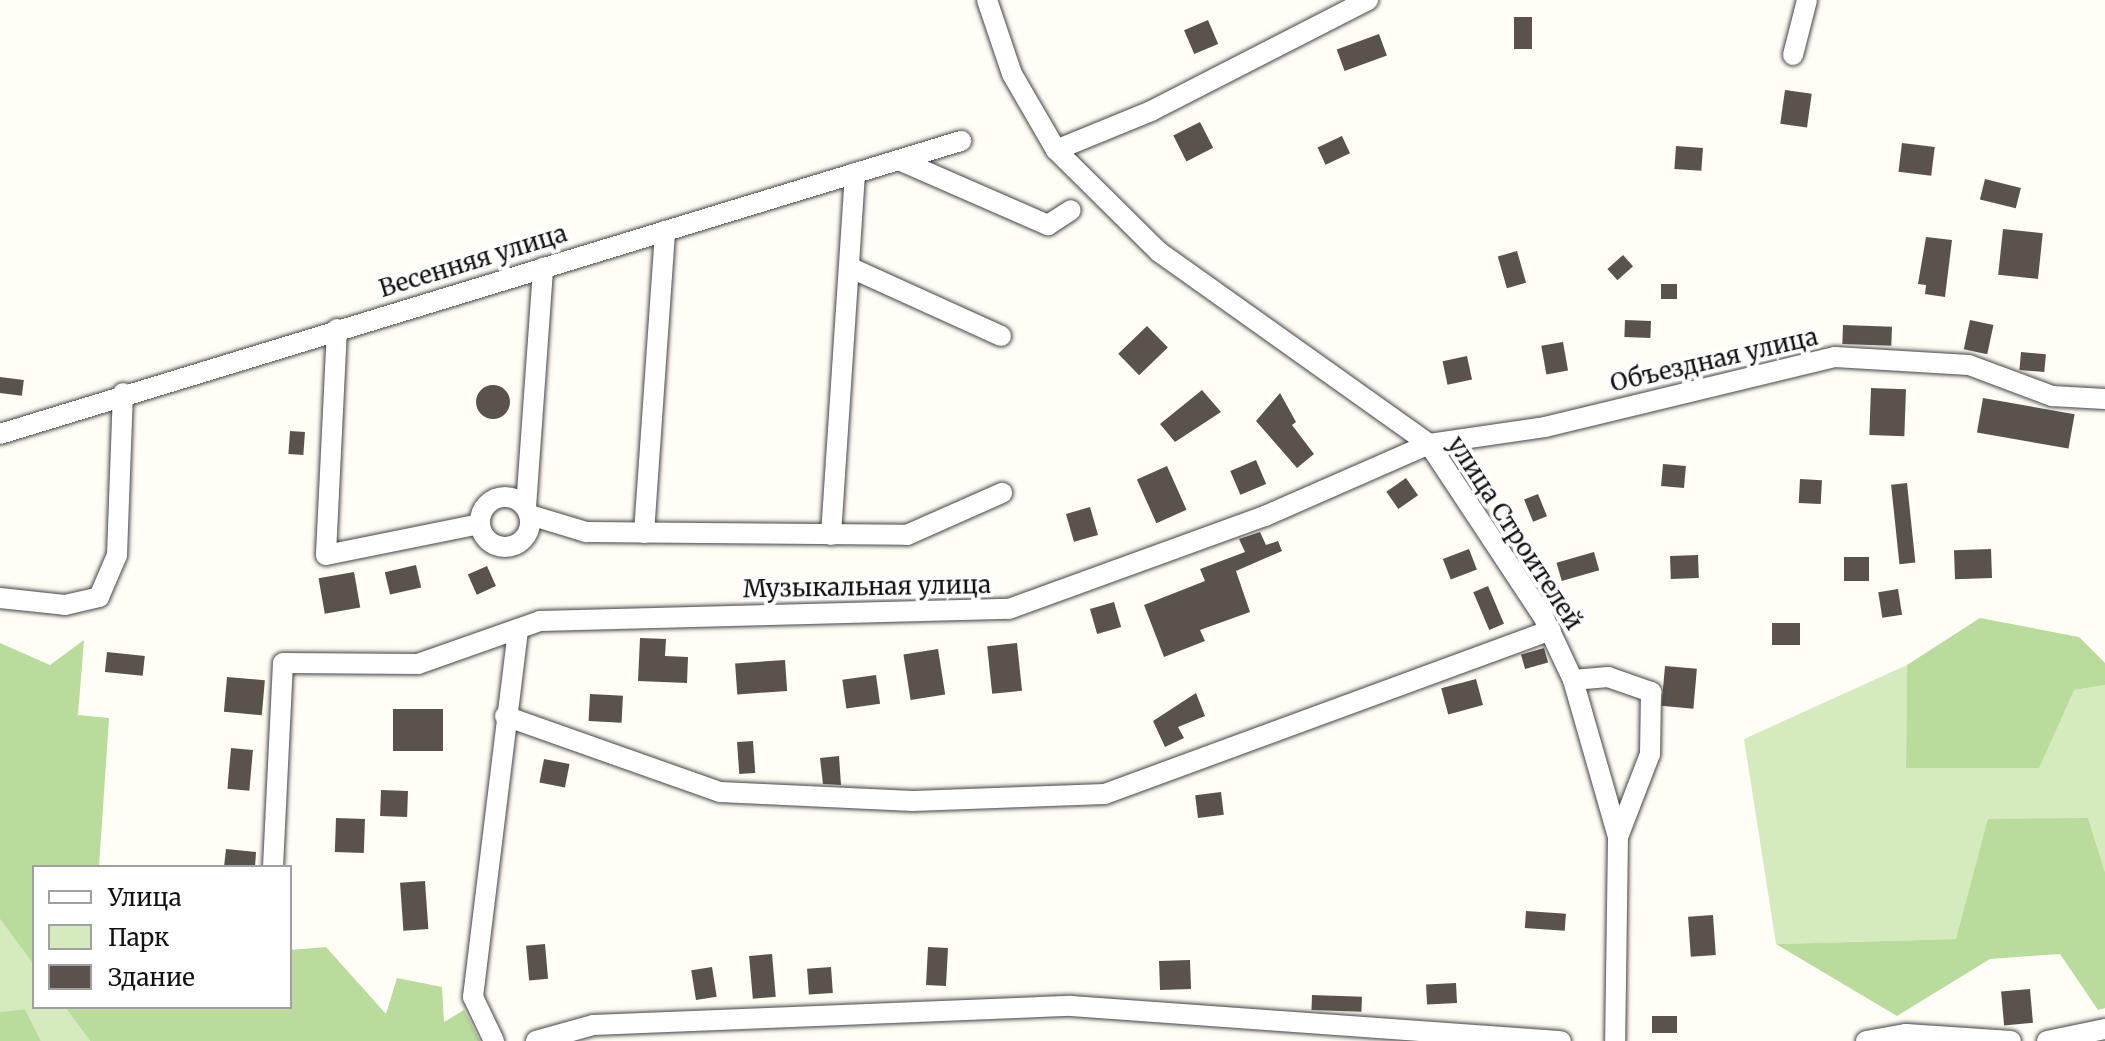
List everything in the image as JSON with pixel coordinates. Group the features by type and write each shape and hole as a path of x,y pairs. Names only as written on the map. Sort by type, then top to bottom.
{"street":[{"name":"улица Строителей","path":"987,0 1012,74 1056,150 1159,252 1429,444 1551,630 1573,680 1618,837 1615,1041"},
{"path":"1056,150 1151,111 1368,0"},
{"path":"1793,55 1807,0"},
{"name":"Весенняя улица","path":"0,434 123,393 961,141"},
{"path":"899,160 1048,225 1071,210"},
{"path":"831,535 855,173"},
{"path":"644,533 665,231"},
{"path":"849,267 1001,336"},
{"path":"480,524 487,539 510,547 525,538 543,268"},
{"path":"337,329 326,555 480,524 496,498 586,532 907,535 1002,493"},
{"name":"Объездная улица","path":"1429,444 1545,427 1835,357 1969,365 2052,396 2105,399"},
{"path":"0,598 65,605 99,597 117,555 123,393"},
{"name":"Музыкальная улица","path":"273,865 283,663 418,664 540,621 1009,609 1265,516 1429,444"},
{"path":"494,1041 473,997 518,629"},
{"path":"505,716 720,792 913,801 1105,794 1551,630"},
{"path":"1573,680 1608,677 1651,692 1650,754 1618,837"},
{"path":"536,1041 593,1025 1071,1006 1561,1041"},
{"path":"2047,1041 2105,1029"},
{"path":"1866,1041 1906,1034 2011,1041"}],"green space":[{"path":"1980,618 2079,637 2105,663 2105,685 2074,690 2039,768 1906,768 1907,665"},
{"path":"84,640 78,715 109,718 99,865 32,865 32,962 0,919 0,643 50,665"},
{"path":"1907,665 1906,768 2074,690 2105,685 2105,872 2088,818 1957,939 1776,944 1744,739"},
{"path":"2088,818 2105,872 2105,1008 2098,1010 2060,954 1990,959 1897,1016 1776,944 1956,939 1988,819"},
{"path":"0,919 32,962 32,1009 66,1009 90,1041 41,1041 25,1009 0,1012"},
{"path":"326,947 386,1014 397,978 442,987 444,1022 464,1010 480,1041 90,1041 66,1009 292,1009 292,950"},
{"path":"25,1009 41,1041 0,1041 0,1012"}],"building":[{"path":"1514,17 1532,17 1532,49 1514,49"},
{"path":"1208,20 1218,44 1194,54 1184,30"},
{"path":"1379,34 1387,56 1345,71 1337,49"},
{"path":"1785,90 1812,94 1807,127 1780,124"},
{"path":"1200,122 1213,148 1186,161 1173,136"},
{"path":"1342,136 1350,153 1326,165 1318,147"},
{"path":"1902,143 1935,147 1931,176 1898,172"},
{"path":"1676,146 1703,148 1701,171 1674,169"},
{"path":"1985,179 2021,188 2016,208 1980,199"},
{"path":"2003,229 2043,233 2038,279 1998,275"},
{"path":"1926,237 1952,240 1945,297 1925,294 1926,285 1918,284"},
{"path":"1517,251 1526,283 1507,288 1498,257"},
{"path":"1623,255 1633,266 1617,280 1607,269"},
{"path":"1661,284 1677,284 1677,299 1661,299"},
{"path":"1625,320 1651,321 1650,338 1624,337"},
{"path":"1970,320 1993,325 1987,354 1964,349"},
{"path":"1843,325 1892,327 1891,346 1842,344"},
{"path":"1147,326 1168,348 1139,375 1118,354"},
{"path":"1563,342 1568,371 1546,374 1541,346"},
{"path":"2021,352 2046,354 2044,372 2019,370"},
{"path":"1467,356 1472,379 1448,385 1443,361"},
{"path":"0,377 24,380 22,396 0,393"},
{"path":"493,385 505,390 510,402 505,414 493,419 481,414 476,402 481,390"},
{"path":"1871,388 1906,389 1904,436 1869,435"},
{"path":"1202,390 1221,412 1175,442 1160,424"},
{"path":"1280,393 1296,422 1292,425 1314,454 1297,468 1256,421"},
{"path":"1983,398 2075,414 2069,449 1977,432"},
{"path":"290,431 305,432 303,455 288,454"},
{"path":"1256,460 1266,484 1240,495 1230,471"},
{"path":"1663,464 1686,466 1684,488 1661,486"},
{"path":"1167,466 1187,510 1156,523 1137,479"},
{"path":"1406,478 1418,495 1398,509 1386,492"},
{"path":"1800,479 1822,480 1821,504 1799,503"},
{"path":"1907,483 1915,563 1899,564 1891,485"},
{"path":"1538,494 1547,516 1533,522 1524,500"},
{"path":"1090,507 1098,535 1074,542 1066,514"},
{"path":"1260,532 1266,545 1278,541 1282,551 1236,571 1250,612 1200,630 1205,641 1164,657 1144,605 1205,581 1200,569 1245,552 1239,539"},
{"path":"1469,549 1477,570 1451,580 1443,559"},
{"path":"1991,549 1992,578 1955,579 1954,550"},
{"path":"1594,552 1599,570 1562,581 1557,563"},
{"path":"1698,555 1699,578 1671,579 1670,556"},
{"path":"1844,557 1869,557 1869,581 1844,581"},
{"path":"416,565 421,587 390,595 385,572"},
{"path":"487,566 496,586 477,595 468,575"},
{"path":"354,572 360,607 325,614 319,578"},
{"path":"1488,586 1504,624 1489,630 1473,592"},
{"path":"1898,589 1902,615 1882,618 1878,592"},
{"path":"1114,602 1121,627 1097,634 1090,609"},
{"path":"1772,623 1800,623 1800,645 1772,645"},
{"path":"640,638 666,639 665,656 688,657 687,683 638,681"},
{"path":"1017,643 1022,691 992,694 987,646"},
{"path":"1544,648 1548,662 1525,669 1521,655"},
{"path":"938,649 945,694 911,700 903,654"},
{"path":"107,652 145,656 143,676 105,672"},
{"path":"785,660 787,691 737,694 735,663"},
{"path":"1665,666 1697,669 1693,709 1662,706"},
{"path":"876,675 880,704 846,708 842,680"},
{"path":"227,677 265,680 262,715 224,712"},
{"path":"1476,679 1483,705 1448,714 1441,688"},
{"path":"1196,693 1205,716 1178,727 1184,738 1165,747 1153,721"},
{"path":"590,694 623,696 622,723 589,721"},
{"path":"393,709 443,709 443,751 393,751"},
{"path":"753,741 755,773 739,774 737,742"},
{"path":"231,748 253,750 249,791 227,789"},
{"path":"839,756 841,785 823,784 820,758"},
{"path":"544,759 570,764 565,788 539,783"},
{"path":"381,790 408,791 407,817 380,816"},
{"path":"1221,792 1224,815 1198,818 1195,795"},
{"path":"336,818 365,819 364,853 335,852"},
{"path":"226,849 256,852 255,865 224,865"},
{"path":"425,881 428,929 403,931 400,883"},
{"path":"1526,911 1566,914 1565,931 1525,928"},
{"path":"1713,915 1716,955 1691,957 1688,917"},
{"path":"545,944 548,979 529,981 526,946"},
{"path":"928,947 948,948 946,986 926,985"},
{"path":"772,954 776,997 753,999 749,956"},
{"path":"1190,960 1191,989 1160,990 1159,961"},
{"path":"712,967 717,997 696,1000 691,970"},
{"path":"831,967 833,993 809,995 807,969"},
{"path":"1456,983 1457,1003 1427,1005 1426,985"},
{"path":"2030,989 2033,1023 2004,1025 2001,992"},
{"path":"1312,995 1362,997 1361,1012 1311,1010"},
{"path":"1652,1016 1677,1016 1677,1033 1652,1033"}]}
